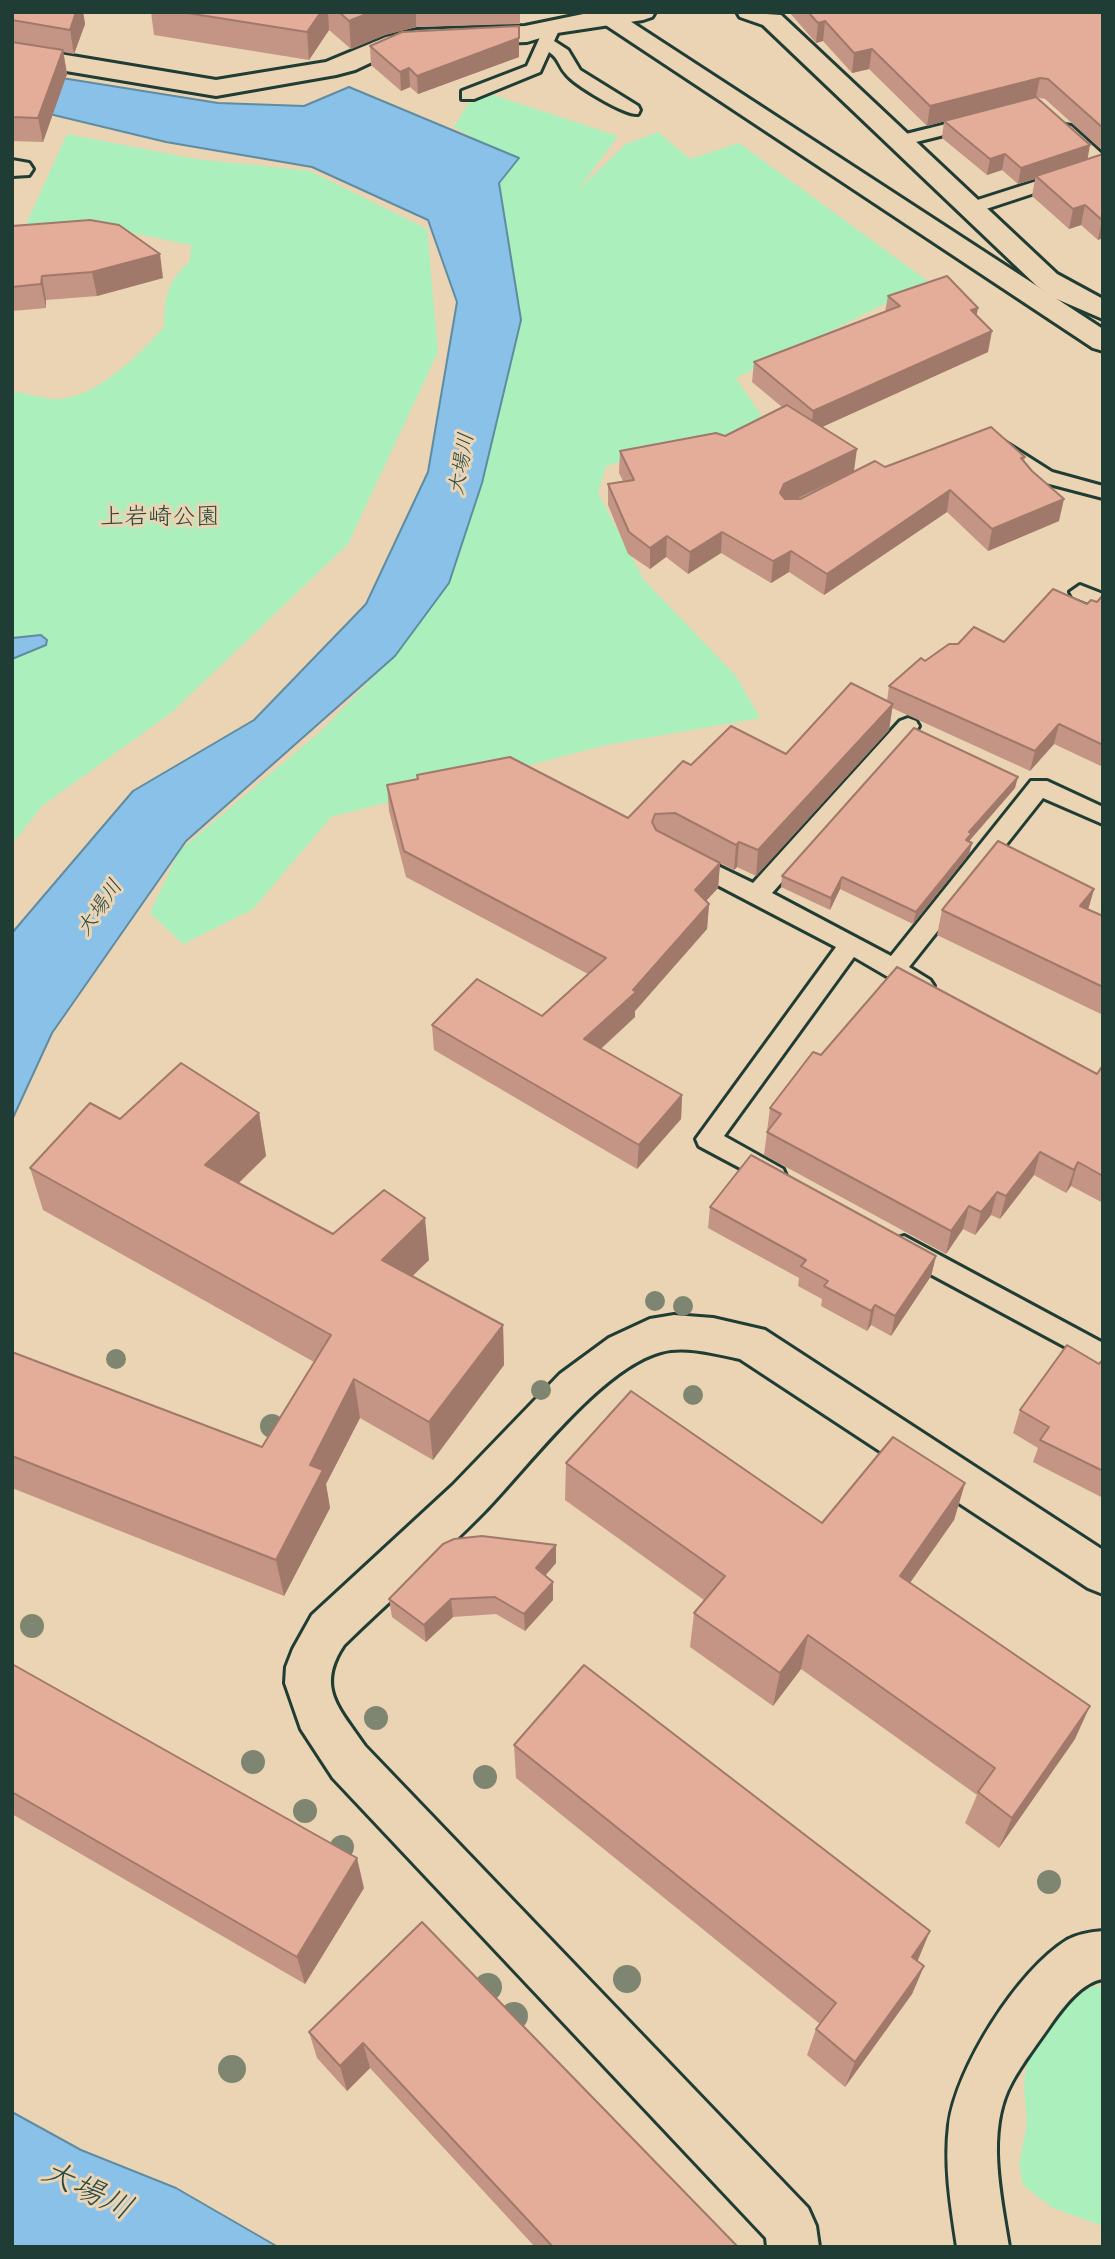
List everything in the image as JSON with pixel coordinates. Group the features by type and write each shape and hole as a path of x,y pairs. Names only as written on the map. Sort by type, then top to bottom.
{"street":[{"path":"12,54 216,88 336,68 396,42 417,38 550,35 603,15 643,12"},
{"path":"750,12 772,20 1047,280 1062,292 1102,310"},
{"path":"603,15 1103,342"},
{"path":"793,2247 790,2226 349,1762 307,1695 308,1665 314,1647 328,1630 467,1500 583,1380 652,1336 672,1334 711,1335 750,1343 1103,1574"},
{"path":"983,2247 972,2175 974,2123 989,2072 1031,2010 1063,1973 1085,1957 1103,1955"}],"lane":[{"path":"468,95 534,69 550,35"},
{"path":"550,35 573,73 632,110"},
{"path":"900,141 987,118"},
{"path":"971,208 1093,168 1055,122"},
{"path":"986,436 1045,477 1103,492"},
{"path":"1080,592 1103,602"},
{"path":"887,716 932,737"},
{"path":"756,895 908,726"},
{"path":"1015,776 1103,816"},
{"path":"892,971 1039,786"},
{"path":"664,847 851,944 892,971 942,996"},
{"path":"792,1185 708,1139 851,944"},
{"path":"887,1238 1103,1356"}],"green space":[{"path":"490,94 618,136 578,190 626,144 658,132 690,159 739,143 929,282 736,378 767,424 606,466 598,493 644,580 736,676 760,718 606,745 331,817 253,909 183,944 150,913 179,851 321,731 397,652 449,583 482,483 521,320 499,183 515,162 454,127 468,104"},
{"name":"上岩崎公園","path":"67,134 196,159 310,171 427,229 438,352 348,544 171,713 42,806 12,844 12,392 50,399 71,397 86,392 116,374 164,327 168,291 190,261 191,245 79,222 24,229"},
{"path":"1093,1986 1103,1986 1103,2226 1053,2208 1023,2185 1019,2164 1027,2124 1024,2085 1027,2060 1063,2004"}],"water":[{"name":"大場川","path":"12,70 218,103 304,106 349,87 519,158 499,183 521,320 482,483 449,583 395,656 186,841 52,1033 12,1120 12,933 133,791 254,720 366,604 428,472 457,302 428,220 312,167 166,142 12,105"},
{"path":"41,635 47,640 46,645 12,659 12,638"},
{"name":"大場川","path":"12,2112 81,2150 176,2188 278,2247 12,2247"}],"building":[{"path":"12,12 76,12 70,30 12,20"},
{"path":"181,12 321,12 307,32"},
{"path":"339,12 371,12 349,21"},
{"path":"808,12 1103,12 1103,128 1048,79 1040,78 930,106 872,49 854,53 825,21 818,23"},
{"path":"519,26 519,38 417,76 409,68 400,72 370,46 402,32"},
{"path":"12,42 63,50 38,118 12,117"},
{"path":"1036,97 1090,145 1021,168 1005,154 990,159 944,121"},
{"path":"1103,154 1103,220 1085,205 1073,209 1036,176"},
{"path":"90,220 119,225 160,254 92,272 42,276 41,284 12,287 12,226"},
{"path":"947,276 978,308 971,310 992,331 813,411 754,362 900,306 888,296"},
{"path":"787,405 857,449 784,484 780,493 785,499 800,499 875,461 885,467 991,427 1025,457 1021,458 1032,471 1064,499 992,529 950,490 827,574 791,551 773,561 722,532 690,552 667,536 650,548 629,532 608,484 634,480 620,451 716,433 725,436"},
{"path":"1053,589 1087,604 1091,600 1097,602 1103,595 1103,745 1059,724 1035,751 889,686 921,658 925,661 949,644 958,644 974,627 1004,642"},
{"path":"851,683 893,704 758,850 739,842 736,845 675,813 655,814 652,822 656,830 720,863 695,890 709,904 633,990 636,992 584,1039 682,1095 639,1145 432,1025 477,979 542,1016 606,958 404,851 387,785 418,779 417,775 510,757 628,818 683,761 691,765 731,726 786,754"},
{"path":"914,728 1018,777 969,832 972,833 966,840 972,843 916,912 842,877 831,898 782,876"},
{"path":"998,841 1094,889 1080,906 1103,916 1103,987 942,910"},
{"path":"897,967 1097,1074 1103,1065 1103,1176 1078,1162 1074,1170 1040,1152 1006,1196 997,1192 981,1212 969,1206 951,1231 767,1132 781,1114 770,1108 813,1052 821,1055"},
{"path":"181,1063 259,1113 205,1165 333,1234 384,1190 425,1218 382,1260 503,1325 429,1422 354,1379 310,1465 323,1470 276,1560 12,1456 12,1352 262,1447 331,1335 30,1168 90,1103 120,1119"},
{"path":"751,1155 936,1256 895,1316 875,1305 871,1311 824,1286 828,1281 801,1266 806,1260 710,1207"},
{"path":"1067,1345 1099,1364 1103,1359 1103,1471 1040,1440 1049,1427 1020,1410"},
{"path":"631,1391 822,1523 893,1437 965,1483 900,1576 1090,1706 1012,1818 978,1792 995,1768 808,1635 780,1673 694,1613 725,1576 566,1463"},
{"path":"482,1536 556,1545 536,1568 553,1582 524,1614 495,1597 451,1599 424,1625 389,1599 443,1544 454,1539"},
{"path":"12,1664 357,1858 297,1957 12,1792"},
{"path":"584,1665 930,1931 912,1957 924,1966 855,2062 816,2029 836,2003 514,1745"},
{"path":"422,1922 738,2247 553,2247 363,2043 340,2066 309,2032"}]}
